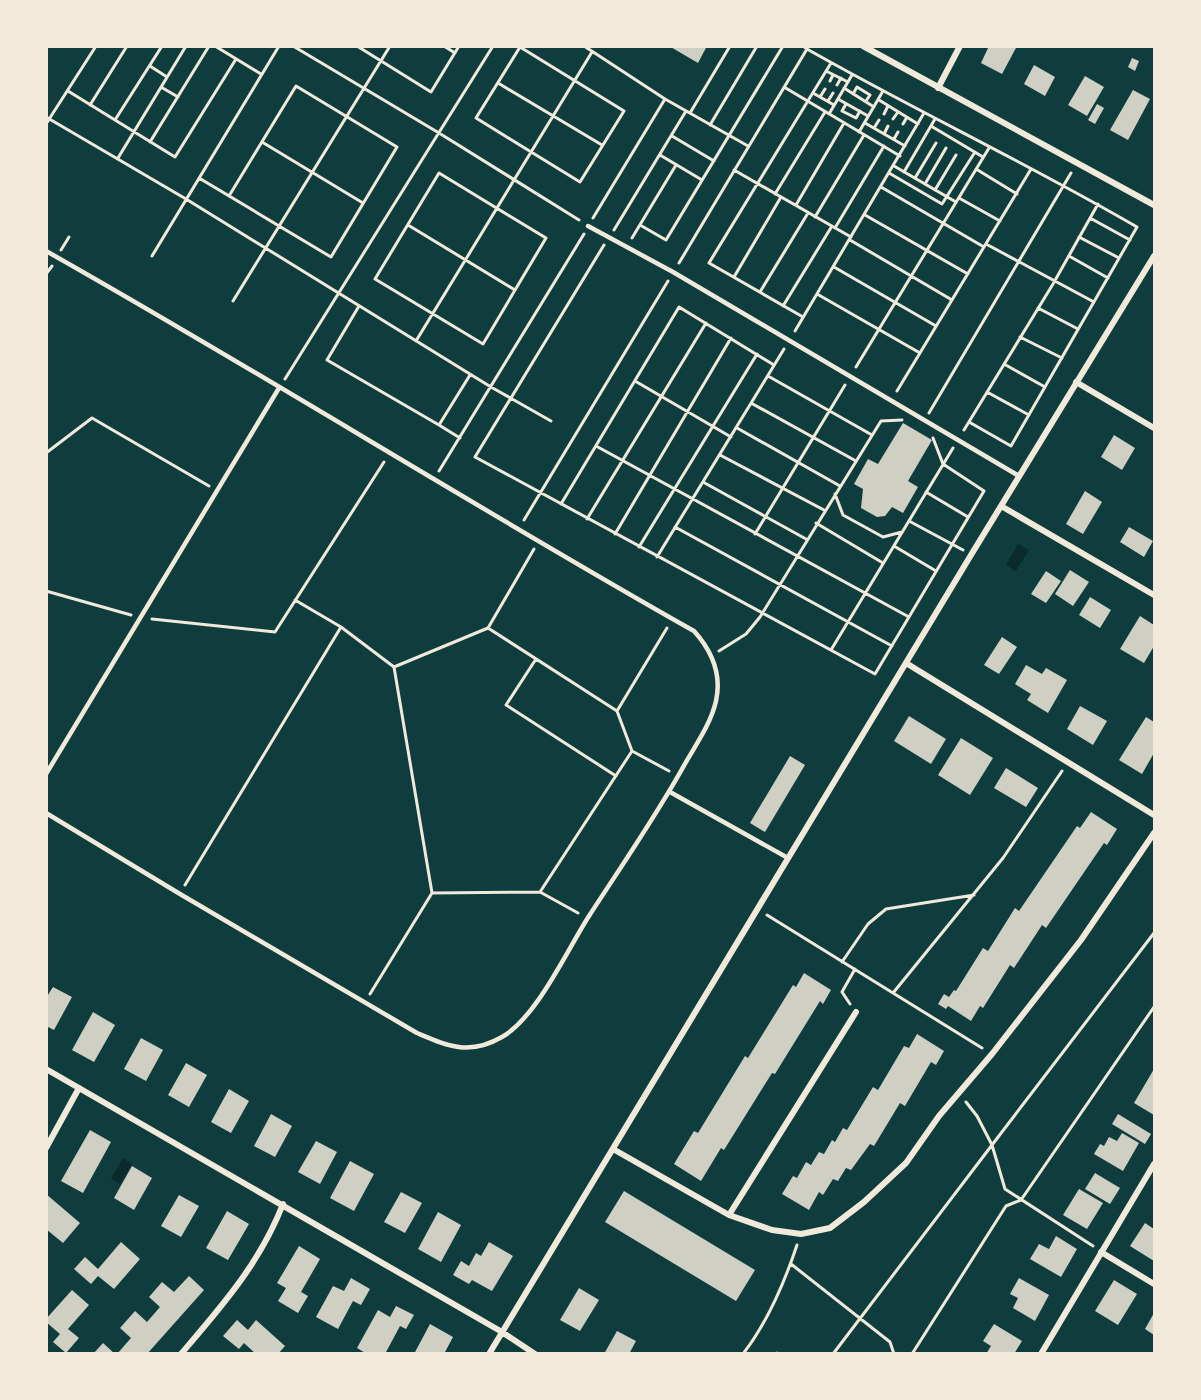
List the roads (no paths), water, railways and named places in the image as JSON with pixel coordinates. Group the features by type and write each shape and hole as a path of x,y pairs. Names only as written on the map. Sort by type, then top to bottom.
{"street":[{"path":"863,46 1155,205"},
{"path":"938,88 960,46"},
{"path":"489,1353 1076,382 1155,256"},
{"path":"1076,382 1155,428"},
{"path":"1001,506 1155,595"},
{"path":"906,663 1155,815"},
{"path":"613,1149 729,1215 772,1230 801,1234 830,1228 864,1202 906,1162 939,1116 992,1054 1081,940 1155,833"},
{"path":"729,1215 856,1012"},
{"path":"46,1069 535,1353"},
{"path":"46,1148 79,1088"},
{"path":"1041,1353 1155,1164"},
{"path":"181,1353 249,1271 272,1232 282,1204"},
{"path":"1101,1252 1155,1284"}],"lane":[{"path":"588,226 673,272 1019,476"},
{"path":"46,251 694,631 708,645 718,680 716,700 710,721 670,792 539,998 520,1023 503,1037 479,1047 452,1048 417,1032 46,813"},
{"path":"46,774 279,388"},
{"path":"670,792 788,858"}],"water":[{"path":"1018,544 1029,550 1016,571 1006,565"},
{"path":"123,1158 132,1164 120,1184 111,1179"}]}
